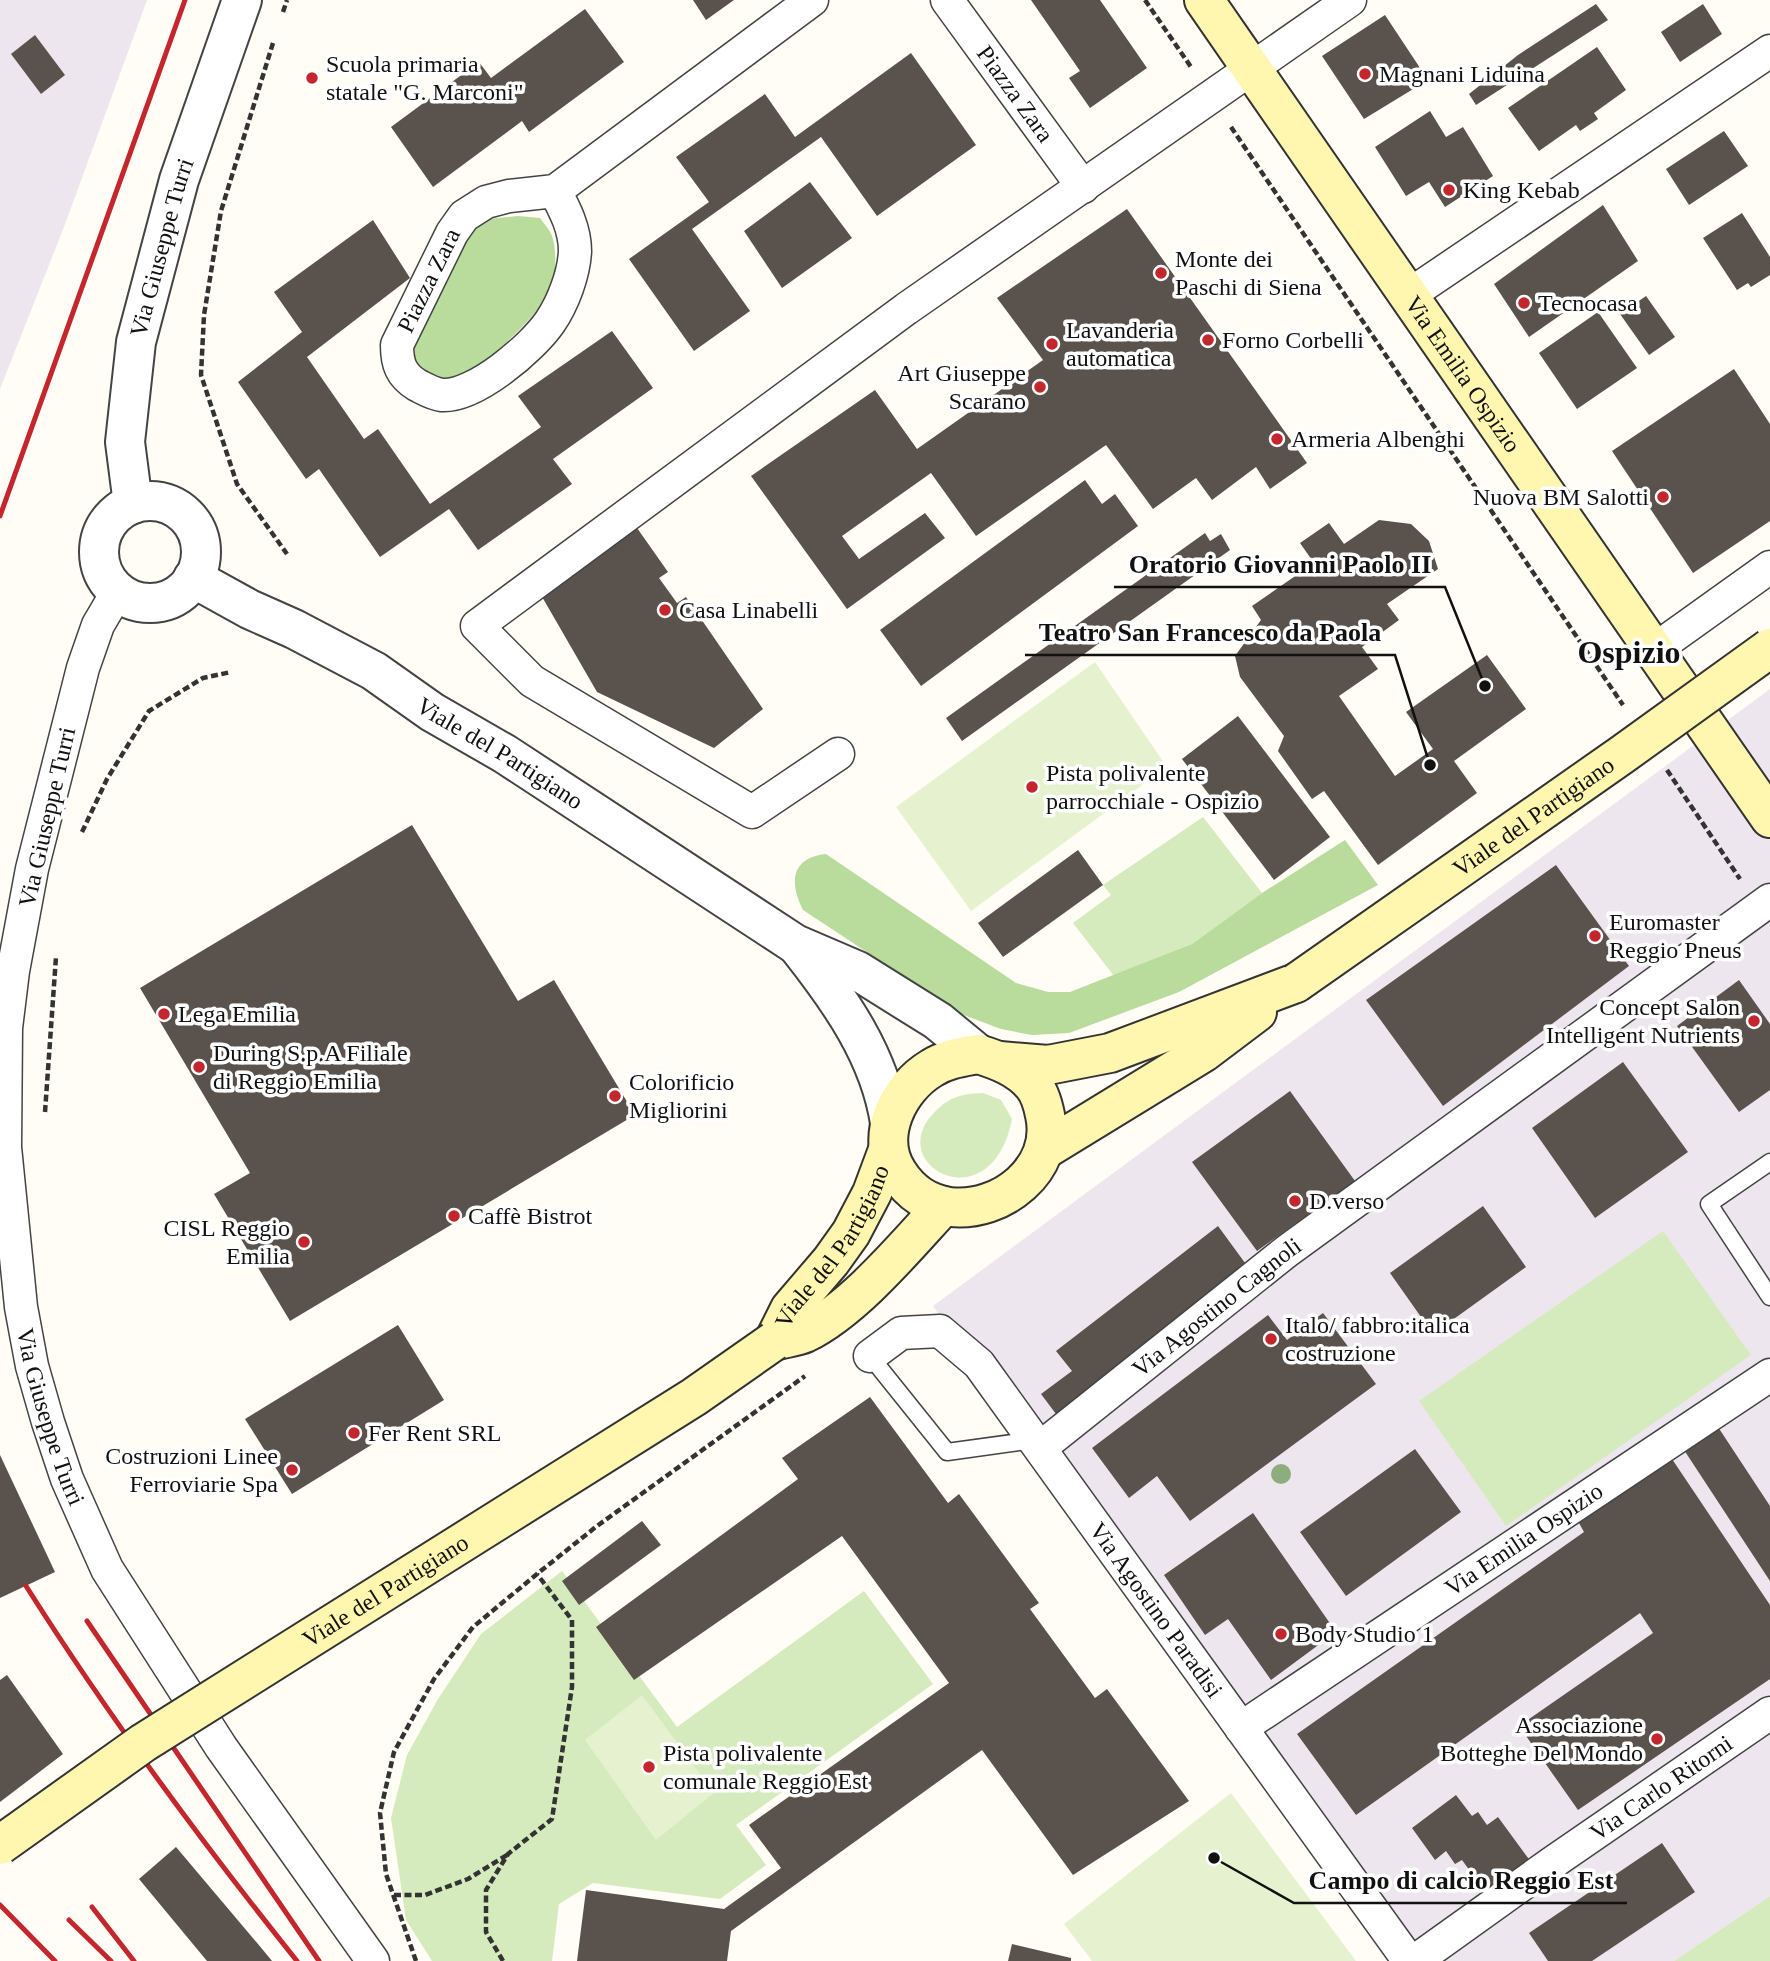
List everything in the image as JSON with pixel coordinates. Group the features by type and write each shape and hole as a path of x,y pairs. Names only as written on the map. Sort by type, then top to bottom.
{"main road":[{"name":"Via Emilia Ospizio","path":"1204,0 1770,818"},
{"name":"Viale del Partigiano","path":"1044,1150 1204,1052 1296,983 1770,648"},
{"name":"Viale del Partigiano","path":"774,1341 790,1309 851,1233 872,1193 900,1101 913,1083 932,1068 953,1059 989,1058 1048,1065 1110,1053 1296,983"},
{"name":"Viale del Partigiano","path":"889,1137 895,1170 907,1186 922,1198 943,1206 967,1209 992,1203 1014,1190 1031,1172 1044,1150 1048,1128 1044,1107 1034,1086 989,1058"},
{"name":"Viale del Partigiano","path":"0,1845 142,1743 682,1404 774,1341 803,1334 828,1319 875,1279 943,1206"}],"street":[{"name":"Via Giuseppe Turri","path":"133,504 125,442 136,342 179,180 242,0"},
{"path":"555,191 813,0"},
{"name":"Piazza Zara","path":"947,0 1083,187"},
{"path":"838,754 752,812 532,681 477,626 906,309 1350,0"},
{"path":"1409,296 1770,51"},
{"name":"Piazza Zara","path":"555,191 571,222 575,252 566,290 550,323 524,349 470,389 443,395 429,392 406,378 397,363 397,345 452,233 464,216 486,202 509,195 555,191"},
{"path":"143,501 160,502 176,508 188,518 197,532 201,549 199,565 193,578 181,593 166,600 149,602 133,599 118,591 106,579 100,562 99,546 104,530 114,516 133,504 143,501"},
{"path":"1654,650 1770,567"},
{"name":"Viale del Partigiano","path":"193,578 374,671 432,712 505,754 795,944 858,971 938,1021 989,1058"},
{"name":"Via Giuseppe Turri","path":"118,591 98,625 83,668 32,869 13,971 6,1028 5,1147 21,1307 32,1366 66,1479 107,1569 221,1747 373,1961"},
{"name":"Via Agostino Cagnoli","path":"1037,1444 1287,1251 1765,904"},
{"name":"Viale del Partigiano","path":"795,944 831,989 859,1032 886,1094 889,1137"},
{"name":"Via Agostino Paradisi","path":"870,1356 901,1333 940,1331 979,1364 1409,1961"},
{"name":"Via Emilia Ospizio","path":"1241,1728 1770,1375"},
{"name":"Via Carlo Ritorni","path":"1415,1961 1770,1713"}],"lane":[{"path":"1770,1161 1709,1204 1770,1297"},
{"path":"870,1356 947,1452 1037,1444"}],"path":[{"path":"283,13 287,0"},
{"path":"1145,0 1627,711"},
{"path":"275,38 221,211 204,315 201,375 237,484 287,554"},
{"path":"80,843 83,830 107,779 149,711 203,678 232,673"},
{"path":"1666,769 1765,904"},
{"path":"45,1115 57,945"},
{"path":"416,1961 386,1874 380,1813 394,1752 434,1679 474,1627 537,1574 597,1526 806,1376"},
{"path":"394,1895 425,1895 468,1879 508,1854 552,1819 572,1687 572,1620 537,1574"},
{"path":"503,1961 486,1931 486,1890 508,1854"}],"shaded area":[{"path":"0,0 147,0 64,227 0,389"},
{"path":"1770,689 1770,1896 1674,1961 1408,1961 933,1306"}],"green space":[{"path":"518,216 540,218 552,236 555,270 546,299 510,339 469,373 447,380 424,374 415,364 410,346 471,230 487,219"},
{"name":"Pista polivalente parrocchiale - Ospizio","path":"1095,662 1167,767 971,911 896,807"},
{"path":"1203,817 1262,893 1192,944 1114,976 1073,923 1111,895 1103,885"},
{"path":"1345,840 1378,885 1179,992 1069,1033 1032,1035 1001,1029 961,1014 803,910 795,881 796,873 806,860 826,854 1016,983 1048,992 1070,992 1192,944 1262,893"},
{"path":"983,1093 1001,1100 1012,1119 1001,1151 985,1169 966,1177 948,1176 932,1167 922,1153 921,1135 931,1116 943,1105 960,1096"},
{"path":"1663,1231 1751,1355 1506,1526 1419,1401"},
{"path":"562,1571 677,1727 864,1591 933,1684 736,1825 766,1865 720,1899 593,1883 559,1904 552,1961 432,1961 406,1920 391,1818 407,1755 438,1699 481,1634"},
{"name":"Pista polivalente comunale Reggio Est","path":"642,1695 714,1793 656,1840 585,1740"},
{"path":"1231,1793 1356,1961 1092,1961 1064,1924"},
{"path":"1770,1896 1770,1961 1674,1961"}],"building":[{"path":"693,0 734,0 706,20"},
{"path":"1031,0 1100,0 1147,68 1090,108 1069,78 1080,71"},
{"path":"1596,4 1608,20 1476,105 1469,94 1518,55"},
{"path":"1703,4 1722,34 1680,62 1661,32"},
{"path":"585,9 624,62 529,132 522,121 433,187 391,127 479,62 491,78"},
{"path":"1385,15 1428,80 1364,119 1322,56"},
{"path":"35,35 65,75 41,94 11,54"},
{"path":"1597,47 1626,90 1594,113 1598,119 1580,131 1576,125 1539,151 1508,108"},
{"path":"911,53 976,145 877,216 821,137 692,229 750,311 694,351 629,259 709,202 676,157 765,94 795,137"},
{"path":"1430,111 1446,137 1463,127 1493,176 1445,207 1429,182 1406,196 1375,147"},
{"path":"1724,131 1748,166 1689,205 1666,169"},
{"path":"810,182 852,238 782,288 744,231"},
{"path":"1603,205 1638,261 1529,337 1494,284"},
{"path":"1127,209 1307,463 1270,489 1256,467 1212,500 1196,478 1153,509 1106,445 976,536 931,473 842,536 859,559 925,513 945,538 847,609 751,476 875,390 917,449 1043,360 997,298"},
{"path":"1742,213 1770,257 1770,275 1751,287 1748,283 1737,290 1703,238"},
{"path":"373,220 410,278 307,357 364,439 378,429 430,504 541,427 518,396 612,331 653,388 553,459 572,484 478,550 449,509 380,557 319,469 306,479 238,382 302,332 274,292"},
{"path":"1646,296 1675,337 1649,355 1620,314"},
{"path":"1598,312 1637,368 1577,409 1539,353"},
{"path":"1734,369 1770,424 1770,521 1693,573 1612,451"},
{"path":"1085,480 1102,504 1115,494 1138,526 921,686 880,630"},
{"path":"1379,520 1411,524 1429,541 1438,569 1387,604 1399,620 1362,647 1378,669 1339,696 1395,776 1433,749 1406,712 1487,655 1526,709 1454,761 1477,793 1378,865 1324,791 1312,799 1278,751 1284,736 1240,677 1235,656 1261,620 1252,606 1314,563 1300,543 1329,523 1344,544"},
{"path":"637,528 668,572 659,578 677,603 686,597 763,709 714,748 597,692 541,595"},
{"path":"1205,533 1210,541 1221,534 1230,550 962,741 946,718"},
{"path":"1238,716 1330,837 1274,880 1182,759"},
{"path":"412,825 518,1001 554,980 635,1115 290,1321 214,1194 250,1173 140,988"},
{"path":"1078,850 1103,885 1003,957 978,923"},
{"path":"1556,865 1629,966 1443,1106 1366,1000"},
{"path":"1739,980 1770,1024 1770,1090 1739,1112 1677,1026"},
{"path":"1623,1062 1688,1152 1595,1218 1532,1128"},
{"path":"1290,1091 1355,1181 1257,1251 1192,1162"},
{"path":"1483,1206 1526,1267 1433,1334 1390,1273"},
{"path":"1218,1226 1248,1267 1059,1418 1041,1394 1072,1371 1056,1351"},
{"path":"1323,1313 1376,1384 1190,1521 1157,1476 1129,1498 1092,1448 1268,1315 1287,1340"},
{"path":"398,1325 444,1400 292,1494 245,1419"},
{"path":"870,1397 948,1503 959,1494 1039,1603 1030,1609 1095,1698 1107,1689 1189,1801 1073,1875 982,1750 731,1931 727,1961 577,1961 586,1890 724,1909 781,1868 749,1825 949,1683 842,1536 634,1680 596,1627 798,1479 782,1458"},
{"path":"1718,1427 1770,1506 1770,1581 1684,1450"},
{"path":"1415,1449 1461,1512 1346,1596 1300,1532"},
{"path":"0,1455 55,1572 0,1598"},
{"path":"1672,1459 1770,1605 1770,1679 1578,1810 1519,1726 1653,1633 1640,1613 1356,1815 1297,1734 1584,1532 1579,1523"},
{"path":"1253,1513 1336,1632 1271,1680 1228,1619 1205,1635 1164,1575"},
{"path":"642,1521 661,1545 579,1605 562,1581"},
{"path":"7,1675 63,1754 0,1802 0,1680"},
{"path":"1456,1795 1472,1816 1478,1812 1487,1825 1498,1817 1531,1862 1486,1893 1462,1860 1455,1864 1446,1851 1435,1860 1412,1828"},
{"path":"1662,1843 1695,1892 1592,1961 1548,1961 1529,1933"},
{"path":"176,1847 272,1961 207,1961 139,1879"},
{"path":"1012,1944 1071,1958 1071,1961 1008,1961"}],"railway":[{"path":"0,516 185,0"},
{"path":"26,1586 156,1777 297,1961"},
{"path":"87,1621 319,1961"},
{"path":"0,1905 55,1961"},
{"path":"92,1907 134,1961"},
{"path":"69,1920 111,1961"}],"place":[{"name":"Magnani Liduina","path":"1365,74"},
{"name":"Scuola primaria statale \"G. Marconi\"","path":"312,78"},
{"name":"King Kebab","path":"1449,190"},
{"name":"Monte dei Paschi di Siena","path":"1161,273"},
{"name":"Tecnocasa","path":"1524,303"},
{"name":"Forno Corbelli","path":"1208,340"},
{"name":"Lavanderia automatica","path":"1052,344"},
{"name":"Art Giuseppe Scarano","path":"1040,387"},
{"name":"Armeria Albenghi","path":"1277,439"},
{"name":"Nuova BM Salotti","path":"1663,497"},
{"name":"Casa Linabelli","path":"665,610"},
{"name":"Oratorio Giovanni Paolo II","path":"1485,686"},
{"name":"Teatro San Francesco da Paola","path":"1430,765"},
{"name":"Pista polivalente parrocchiale - Ospizio","path":"1032,787"},
{"name":"Euromaster Reggio Pneus","path":"1595,936"},
{"name":"Lega Emilia","path":"164,1014"},
{"name":"Concept Salon Intelligent Nutrients","path":"1754,1021"},
{"name":"During S.p.A Filiale di Reggio Emilia","path":"199,1067"},
{"name":"Colorificio Migliorini","path":"615,1096"},
{"name":"D.verso","path":"1295,1201"},
{"name":"Caffè Bistrot","path":"454,1216"},
{"name":"CISL Reggio Emilia","path":"304,1242"},
{"name":"Italo/ fabbro:italica costruzione","path":"1271,1339"},
{"name":"Fer Rent SRL","path":"354,1433"},
{"name":"Costruzioni Linee Ferroviarie Spa","path":"292,1470"},
{"name":"Body Studio 1","path":"1281,1634"},
{"name":"Associazione Botteghe Del Mondo","path":"1657,1739"},
{"name":"Pista polivalente comunale Reggio Est","path":"649,1767"},
{"name":"Campo di calcio Reggio Est","path":"1214,1858"}],"district":[{"name":"Ospizio","path":"1629,652"}]}
